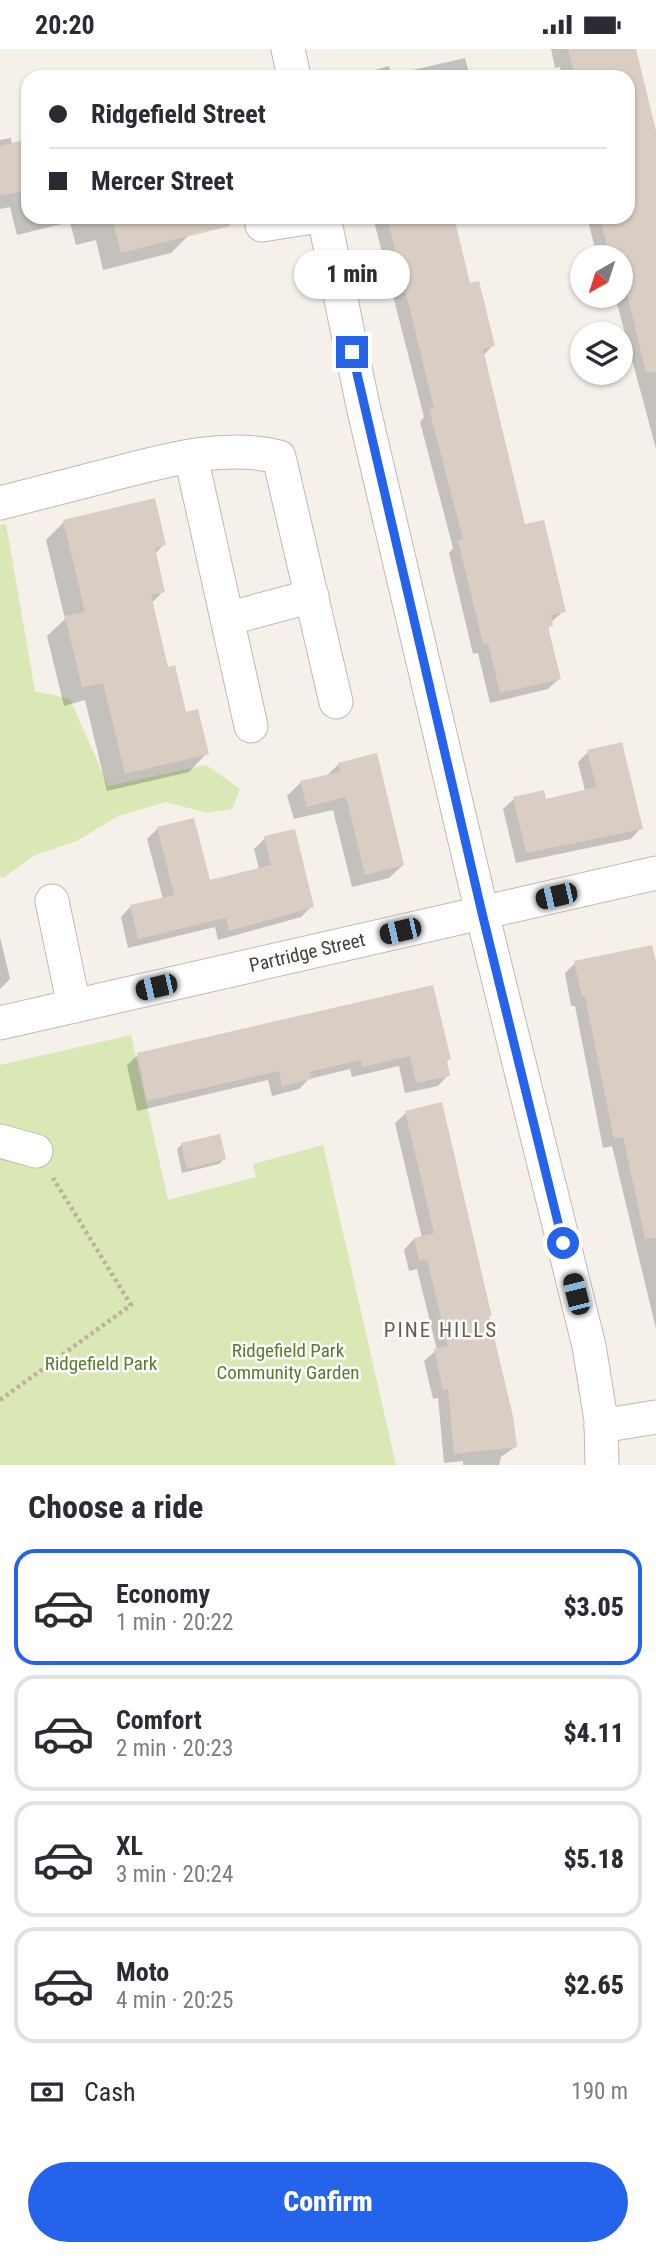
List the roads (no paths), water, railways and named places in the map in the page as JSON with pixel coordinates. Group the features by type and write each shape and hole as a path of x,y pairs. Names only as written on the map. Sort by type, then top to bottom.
{"street":[{"path":"288,49 292,70"},
{"path":"262,225 268,224"},
{"path":"325,224 363,406 482,913 589,1346 601,1426 602,1465"},
{"path":"0,503 173,459 260,452 279,457 336,702"},
{"path":"191,457 251,726"},
{"path":"227,619 312,596"},
{"name":"Partridge Street","path":"0,1023 656,873"},
{"path":"51,901 74,1006"},
{"path":"0,1141 36,1151"},
{"path":"601,1426 656,1417"}],"district":[{"name":"PINE HILLS","path":"441,1330"}],"park label":[{"name":"Ridgefield Park Community Garden","path":"288,1361"},
{"name":"Ridgefield Park","path":"101,1363"}]}
